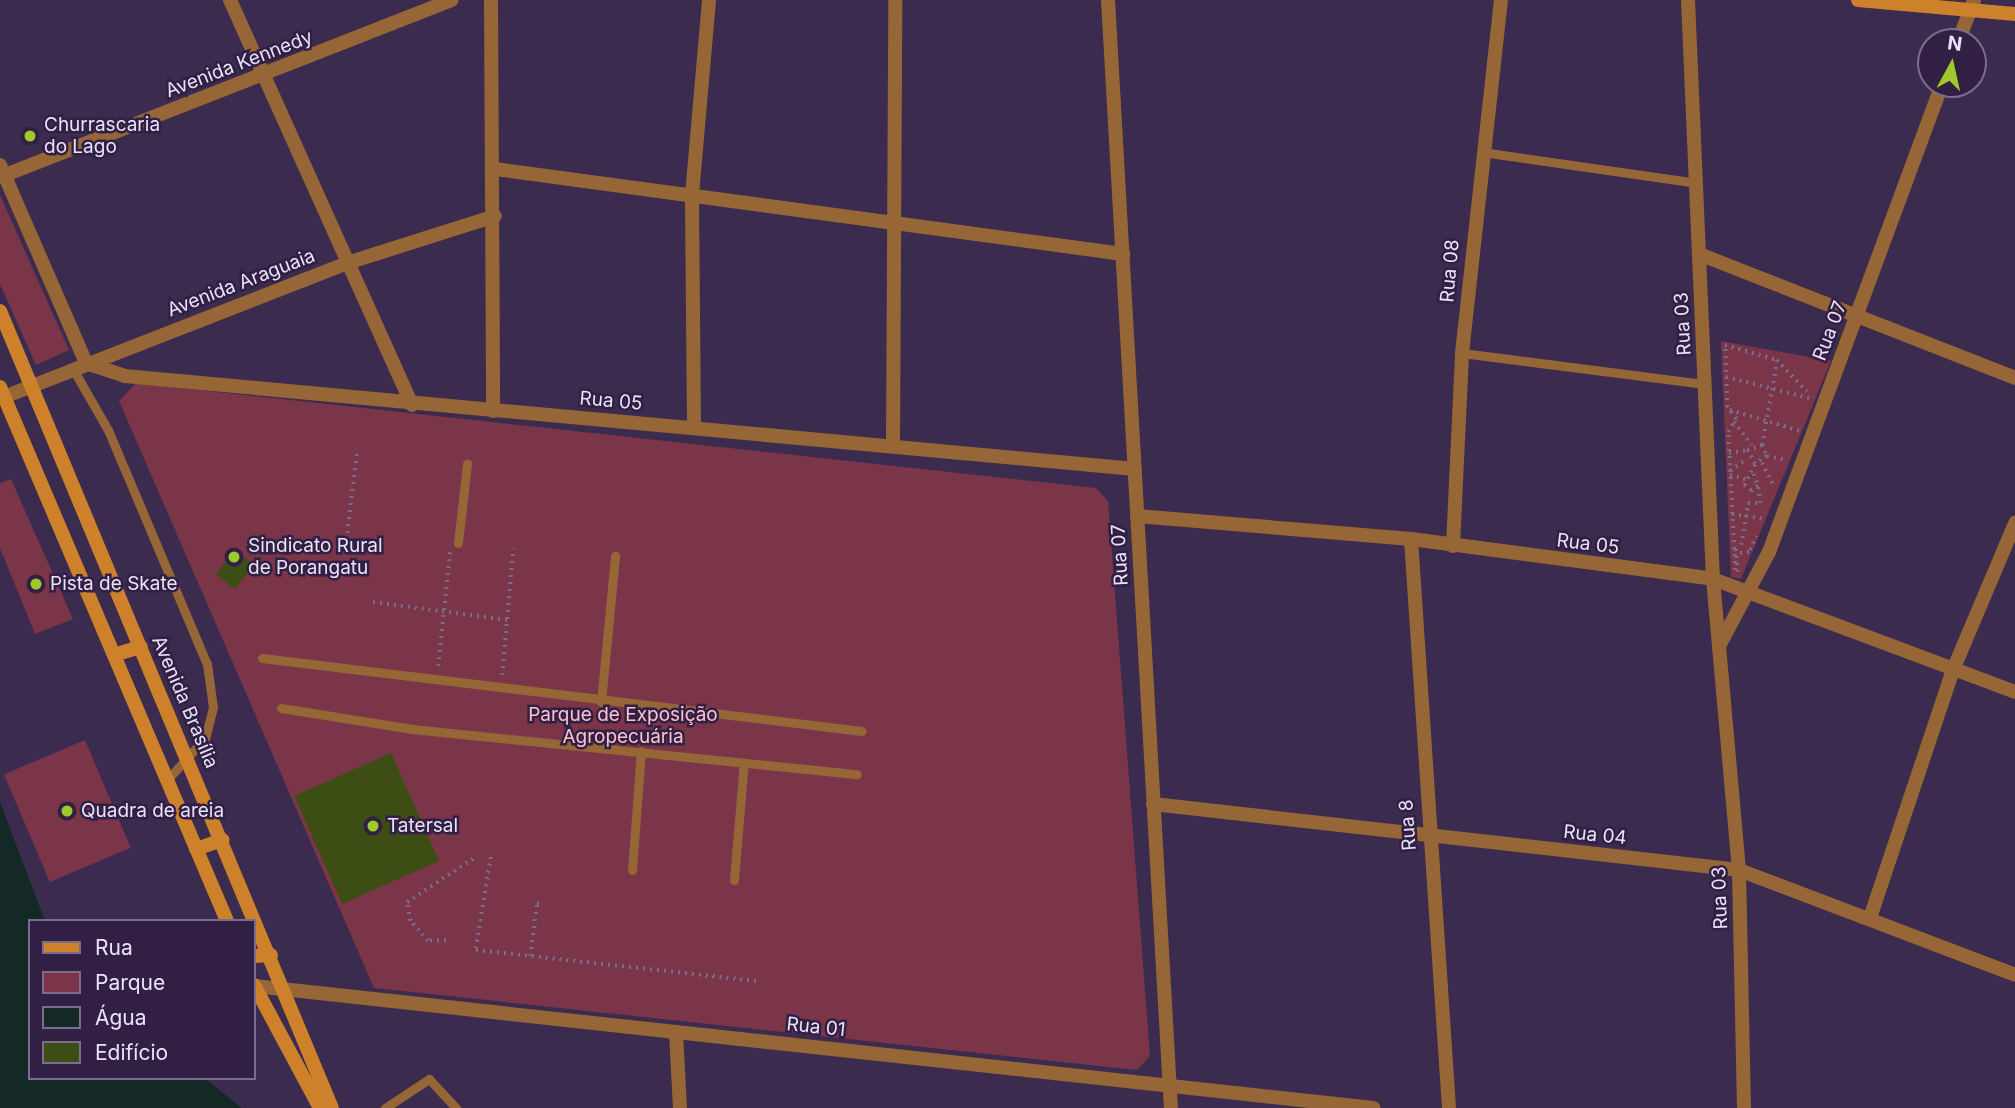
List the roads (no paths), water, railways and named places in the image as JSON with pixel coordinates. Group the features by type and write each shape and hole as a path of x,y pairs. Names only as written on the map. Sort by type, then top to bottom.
{"main road":[{"path":"1858,0 1972,5 2015,14"},
{"name":"Avenida Brasília","path":"0,311 256,919"},
{"path":"2,392 226,919"},
{"path":"114,655 141,646"},
{"path":"196,849 222,840"},
{"name":"Avenida Brasília","path":"256,920 332,1108"},
{"path":"256,956 271,955"},
{"path":"256,990 320,1108"}],"street":[{"path":"230,0 261,77 412,405"},
{"name":"Avenida Kennedy","path":"1,172 261,77 452,0"},
{"path":"491,0 495,169 493,411"},
{"path":"694,428 692,195 709,0"},
{"path":"893,446 895,0"},
{"name":"Rua 07","path":"1108,0 1171,1108"},
{"name":"Rua 08","path":"1453,546 1462,353 1481,152 1501,0"},
{"name":"Rua 03","path":"1688,0 1713,579 1739,870 1744,1108"},
{"path":"1963,28 1972,5"},
{"name":"Rua 07","path":"1752,590 1937,98"},
{"path":"495,169 894,220 1123,254"},
{"path":"1,172 79,366"},
{"name":"Avenida Araguaia","path":"2,392 32,385 346,263 495,216"},
{"path":"1699,254 2015,378"},
{"name":"Rua 05","path":"79,366 125,376 412,405 1135,469"},
{"name":"Rua 05","path":"1138,516 1411,539 1713,579 1752,590 2015,692"},
{"path":"1870,918 1953,670 2015,523"},
{"name":"Rua 8","path":"1411,539 1428,837 1450,1108"},
{"path":"1719,646 1752,590"},
{"name":"Rua 04","path":"1153,804 1739,870 2015,975"},
{"name":"Rua 01","path":"256,990 283,989 1170,1084 1317,1104 1373,1108"},
{"path":"676,1032 680,1108"}],"lane":[{"path":"1481,152 1696,183"},
{"path":"1462,353 1705,384"},
{"path":"79,366 207,664 214,707 205,738 189,760 167,780"},
{"path":"455,543 467,464"},
{"path":"601,702 615,556"},
{"path":"262,658 437,684 862,731"},
{"path":"281,708 412,729 858,774"},
{"path":"632,870 641,751"},
{"path":"734,880 744,762"},
{"path":"385,1108 429,1079 456,1108"}],"water":[{"path":"0,802 44,919 28,919 28,1080 207,1080 242,1108 0,1108"}],"place":[{"name":"Churrascaria do Lago","path":"30,136"},
{"name":"Sindicato Rural de Porangatu","path":"234,557"},
{"name":"Pista de Skate","path":"36,584"},
{"name":"Quadra de areia","path":"67,811"},
{"name":"Tatersal","path":"373,826"}],"park label":[{"name":"Parque de Exposição Agropecuária","path":"623,726"}]}
